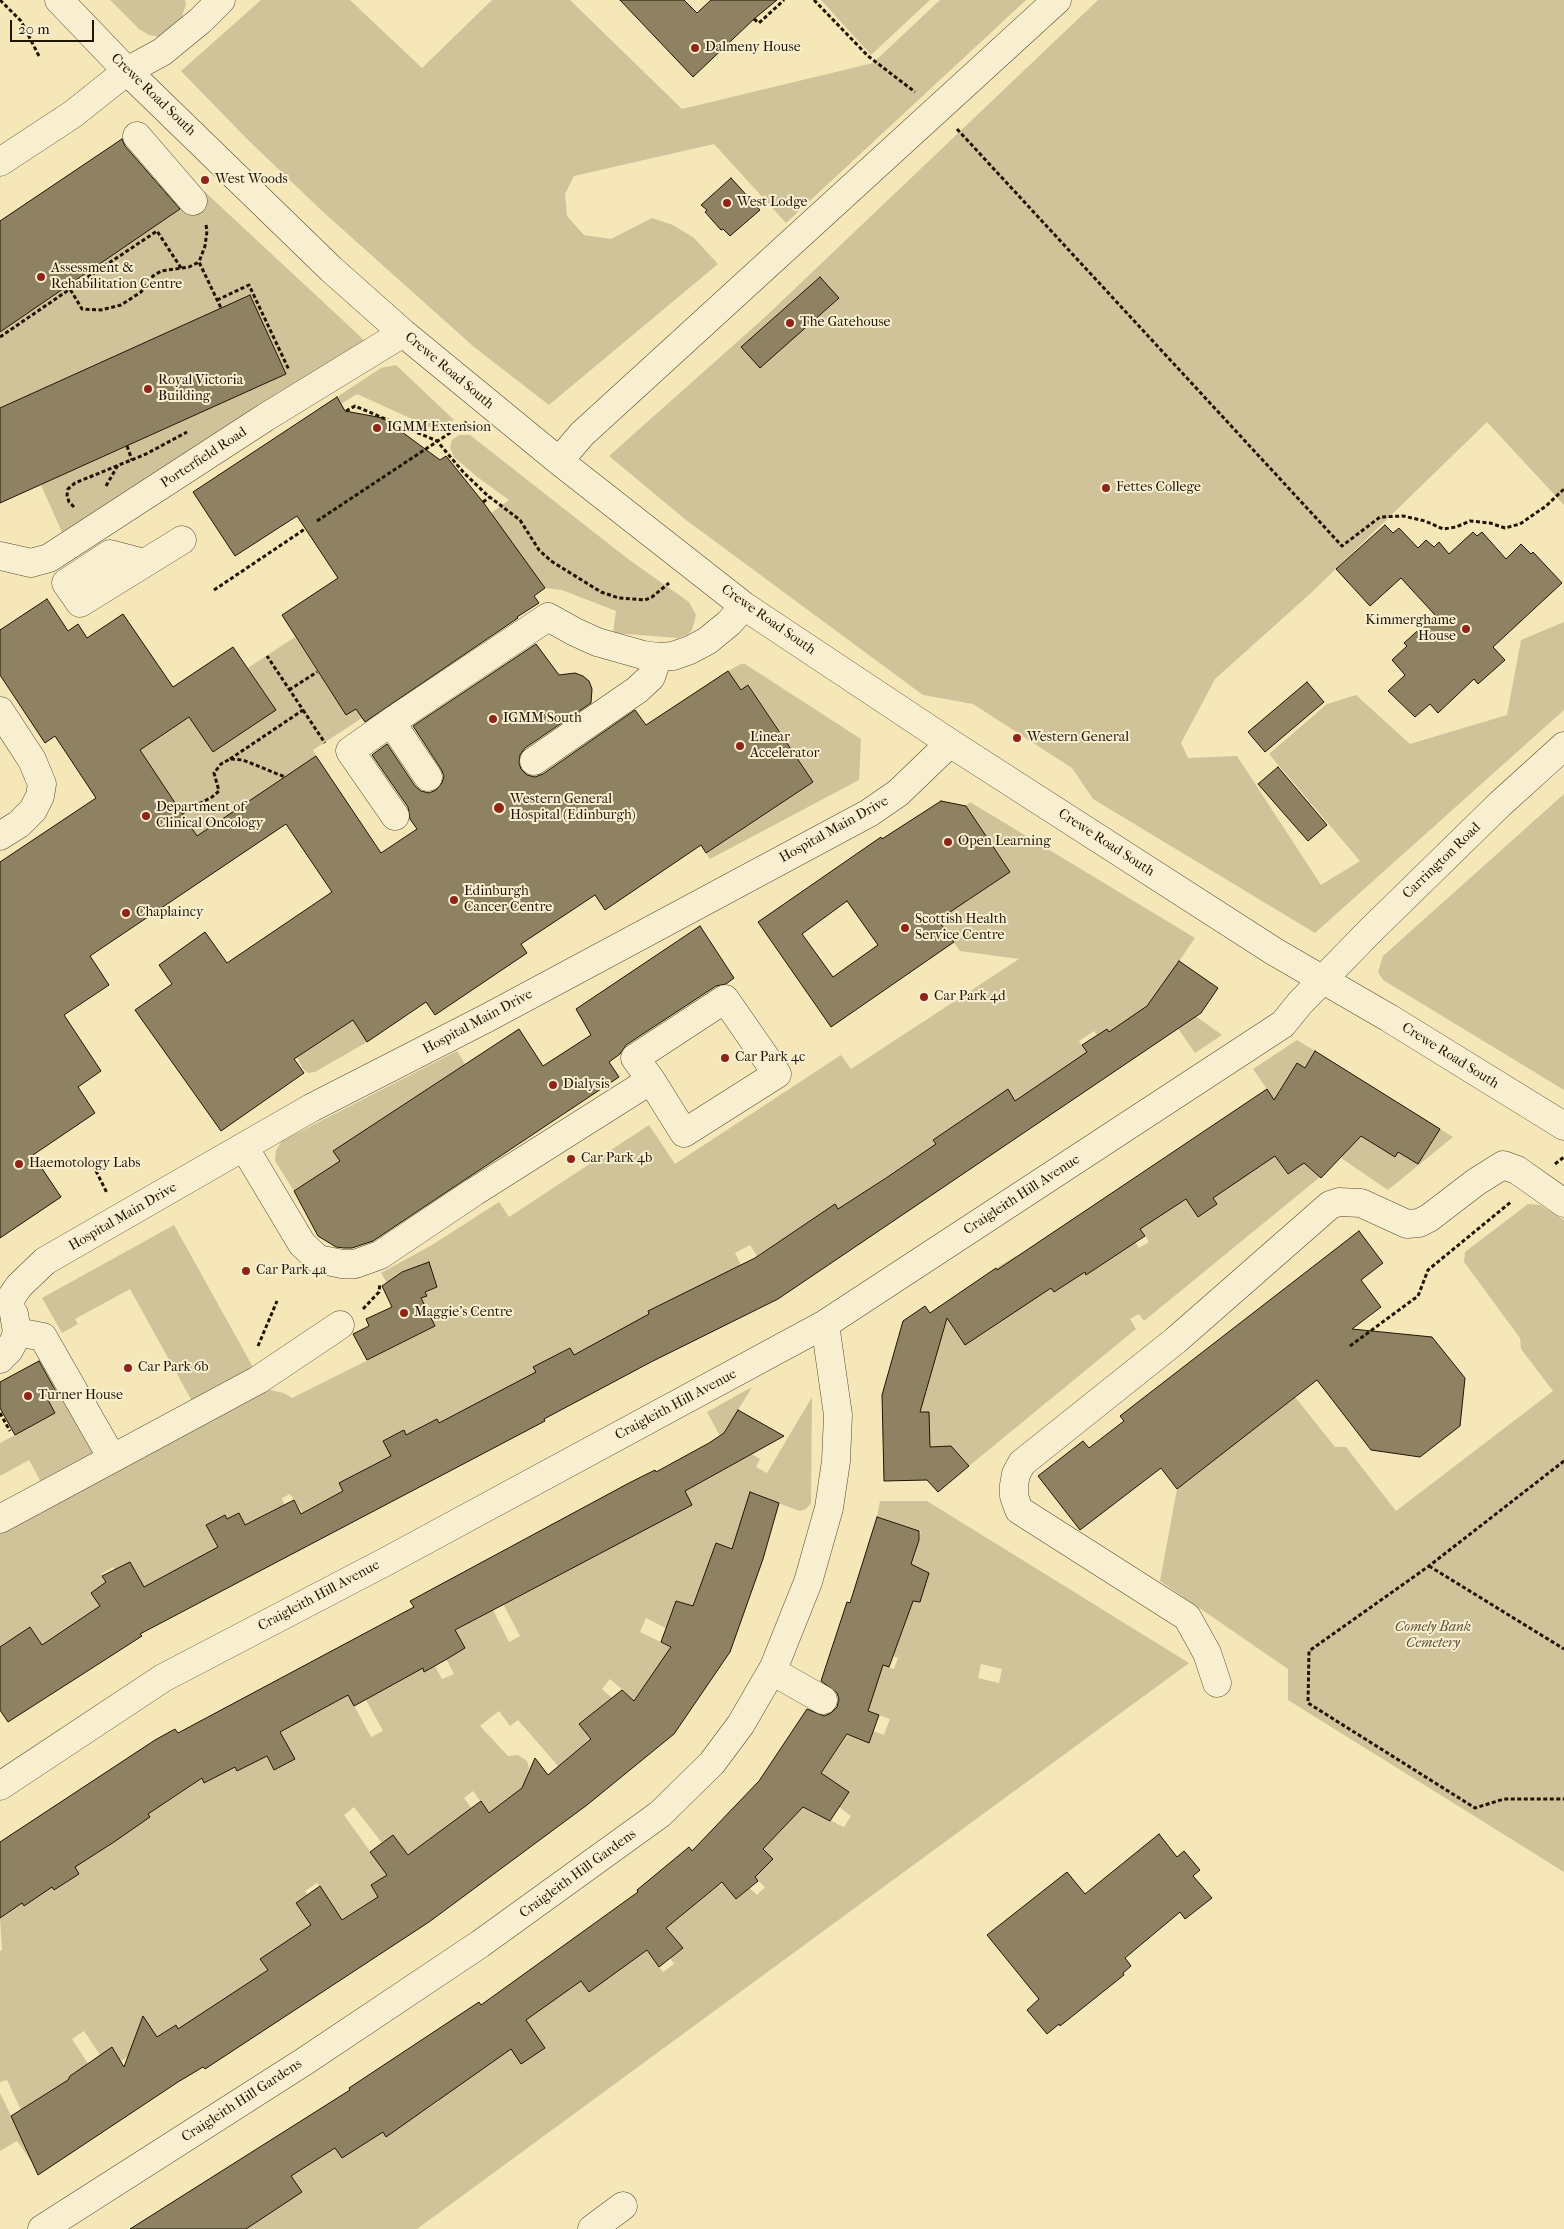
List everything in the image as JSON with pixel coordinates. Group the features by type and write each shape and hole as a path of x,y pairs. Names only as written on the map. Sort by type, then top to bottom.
{"street":[{"name":"Crewe Road South","path":"59,0 127,71 331,269 403,332 558,461 744,606 950,743 1275,952 1564,1126"},
{"path":"0,162 73,114 127,71 162,52 201,20 221,0"},
{"path":"558,461 582,434 1057,0"},
{"path":"160,163 191,132"},
{"path":"137,136 192,200"},
{"name":"Porterfield Road","path":"0,556 31,563 49,558 266,417 403,332"},
{"path":"144,563 182,540"},
{"path":"395,816 350,751 548,617 574,632 598,642 643,655 658,657 673,656 707,641 729,623 744,606"},
{"path":"534,761 637,690 651,677 658,657"},
{"path":"0,711 32,760 42,784 40,796 33,810 19,824 0,836"},
{"path":"391,722 428,776"},
{"name":"Hospital Main Drive","path":"4,1299 45,1261 311,1108 487,1018 869,813 898,793 950,743"},
{"name":"Carrington Road","path":"1322,979 1500,804 1564,746"},
{"name":"Craigleith Hill Avenue","path":"0,1786 162,1678 387,1561 825,1324 1282,1024 1322,979"},
{"path":"725,999 777,1074 684,1133 651,1080 635,1058 725,999"},
{"path":"244,1147 302,1244 318,1259 342,1264 355,1264 370,1259 651,1080"},
{"path":"1217,1683 1207,1652 1187,1617 1019,1510 1014,1496 1014,1485 1016,1474 1022,1463 1176,1340 1330,1205 1339,1202 1361,1203 1407,1224 1419,1223 1429,1218 1476,1182 1503,1165 1517,1170 1564,1202"},
{"path":"0,1359 9,1350 16,1332 13,1311 4,1299"},
{"path":"0,1519 258,1380 340,1324"},
{"name":"Craigleith Hill Gardens","path":"42,2229 304,2061 480,1944 660,1814 696,1780 726,1744 753,1705 772,1671 808,1582 829,1508 834,1482 838,1439 836,1396 825,1324"},
{"path":"16,1332 43,1337 112,1458"},
{"path":"772,1671 823,1700"},
{"path":"592,2229 622,2206"}],"path":[{"path":"0,0 21,21 40,58"},
{"path":"754,19 759,24 784,0"},
{"path":"814,0 868,56 938,108 1342,546 1380,517 1403,516 1425,521 1443,529 1456,527 1470,521 1490,523 1505,528 1520,524 1546,506 1564,489"},
{"path":"192,200 202,214 208,231 200,262 221,308"},
{"path":"0,338 157,231 181,268"},
{"path":"70,289 82,309 101,310 121,305 142,292 153,276 161,271 181,268 200,262"},
{"path":"217,300 249,285 292,377"},
{"path":"317,521 491,405"},
{"path":"346,411 355,406 437,441 464,473 490,497 520,520 539,550 551,561 601,592 619,598 638,600 652,597 692,565"},
{"path":"80,509 73,507 69,502 68,489 75,483 132,460 188,432"},
{"path":"127,446 132,460"},
{"path":"102,493 118,465"},
{"path":"483,502 490,497"},
{"path":"214,590 305,529"},
{"path":"267,656 330,751"},
{"path":"289,690 317,672"},
{"path":"182,813 212,797 218,791 214,773 221,764 303,710"},
{"path":"230,759 243,760 285,777"},
{"path":"1350,1346 1418,1296 1428,1270 1564,1157"},
{"path":"340,1324 364,1309 367,1302 379,1292 381,1285 370,1259"},
{"path":"257,1345 277,1301"},
{"path":"0,1413 10,1431"},
{"path":"1564,1461 1429,1566 1309,1651 1308,1703 1475,1808 1504,1799 1564,1799"},
{"path":"1429,1566 1564,1649"}],"green space":[{"path":"110,0 185,0 186,4 180,23 167,34 159,37 149,35 139,29"},
{"path":"261,0 350,0 422,68 492,0 570,0 682,109 873,63 940,0 1026,0 786,223 714,144 574,176 565,194 567,216 584,235 611,239 652,218 673,225 694,238 718,264 549,405 474,347 321,210 248,140 181,71"},
{"path":"821,0 930,0 871,55"},
{"name":"Fettes College","path":"1098,0 1564,0 1564,505 1487,422 1311,593 1215,679 1181,743 1188,758 1237,756 1321,885 1360,861 1269,754 1327,704 1356,695 1410,744 1507,715 1521,640 1564,622 1564,710 1315,933 1093,799 1072,768 973,704 923,695 686,520 609,456 764,318"},
{"path":"205,192 364,340 364,343 65,539 41,485 286,374 250,295 0,408 0,332"},
{"path":"396,365 454,420 434,429 357,394 341,404 337,397 381,368"},
{"path":"459,435 470,435 628,559 689,602 696,615 692,630 687,635 678,638 613,633 616,611 562,590 545,588 491,513 509,500 454,457 450,447 452,440"},
{"path":"295,637 346,715 356,709 362,718 313,750 316,756 197,836 140,750 189,717 213,752 276,710 248,668"},
{"path":"741,664 745,664 861,739 859,780 710,859 706,853 813,782 749,685 741,690 728,671"},
{"path":"1564,794 1564,1090 1383,980 1378,972 1383,956"},
{"path":"970,802 1195,938 1159,990 1222,1035 1195,1053 1161,1004 1112,1036 1107,1029 1097,1035 1094,1031 1079,1041 1087,1053 1021,1097 1038,1123 1032,1126 1008,1090 934,1139 936,1144 838,1209 835,1204 757,1256 750,1245 735,1253 741,1265 648,1311 656,1326 580,1367 570,1348 534,1367 543,1385 439,1423 437,1419 406,1435 404,1430 383,1441 391,1456 358,1519 352,1523 337,1495 303,1513 290,1494 282,1498 301,1549 279,1507 262,1516 269,1530 249,1532 239,1513 227,1519 224,1515 206,1525 218,1548 144,1587 115,1571 113,1567 101,1574 106,1582 100,1606 60,1633 86,1672 77,1678 67,1684 30,1627 4,1644 0,1663 0,1525 266,1389 284,1393 292,1398 434,1327 421,1298 426,1296 425,1292 437,1287 429,1262 402,1272 387,1283 381,1273 432,1245 499,1202 509,1217 649,1125 675,1164 841,1055 851,1069 1019,959 960,951 910,880 940,860 967,901 1010,872 966,806"},
{"path":"279,1011 306,1051 353,1020 367,1042 315,1072 308,1073 303,1069 275,1014"},
{"path":"1297,1040 1315,1051 1305,1068 1297,1063 1289,1076 1297,1081 1310,1168 1320,1177 1144,1321 1139,1314 1130,1319 1136,1329 969,1466 962,1458 945,1463 944,1446 930,1447 912,1413 926,1392 943,1332 930,1313 939,1306 965,1345 996,1268 1016,1256 1038,1291 1049,1284 1054,1292 1063,1286 1058,1278 1079,1264 1087,1275 1135,1242 1139,1248 1149,1242 1140,1228 1186,1199 1198,1217 1217,1204 1190,1164 1223,1191 1262,1165 1267,1144 1287,1174 1299,1167 1279,1107 1253,1069"},
{"path":"457,1051 465,1064 333,1151 340,1161 294,1191 275,1161 276,1150 282,1141"},
{"path":"1440,1129 1453,1137 1388,1190 1341,1158 1359,1135 1395,1157 1398,1152 1418,1164"},
{"name":"Comely Bank Cemetery","path":"1528,1204 1540,1205 1564,1220 1564,1872 1288,1700 1288,1669 1160,1581 1177,1489 1295,1397 1335,1447 1346,1447 1396,1511 1553,1391 1521,1349 1520,1338 1464,1262 1465,1252"},
{"path":"174,1225 254,1369 193,1403 130,1289 75,1319 78,1324 62,1333 42,1298"},
{"path":"752,1387 732,1420 727,1449 707,1412"},
{"path":"62,1392 97,1454 42,1484 29,1460 0,1476 0,1443 55,1413 48,1400"},
{"path":"812,1397 811,1503 806,1509 800,1511 750,1493 762,1559 716,1543 693,1606 676,1601 668,1621 685,1627 683,1637 646,1618 640,1632 671,1647 635,1701 610,1679 602,1689 612,1698 579,1724 591,1739 558,1766 518,1720 510,1726 499,1711 480,1726 508,1756 518,1755 527,1761 529,1768 527,1776 532,1781 489,1813 473,1791 464,1798 497,1844 461,1816 416,1849 412,1859 393,1835 382,1843 354,1807 344,1815 387,1875 371,1885 378,1897 342,1920 317,1883 305,1891 308,1895 296,1903 311,1925 260,1959 268,1970 179,2029 175,2025 121,2061 112,2047 100,2055 84,2031 72,2039 119,2111 80,2073 75,2072 70,2076 58,2102 50,2091 21,2110 7,2080 0,2082 0,1951 2,1950 0,1918 2,1917 0,1914 14,1890 24,1906 39,1896 29,1880 28,1851 54,1890 79,1874 67,1855 96,1853 114,1842 142,1806 170,1800 194,1784 189,1776 198,1771 205,1783 221,1774 230,1759 237,1771 266,1756 274,1770 294,1759 280,1732 339,1700 317,1659 326,1653 371,1737 383,1731 360,1689 376,1694 390,1686 417,1658 424,1671 435,1666 442,1679 454,1674 437,1641 493,1610 509,1642 520,1636 481,1562 490,1558 513,1600 573,1568 549,1525 569,1516 592,1558 651,1526 685,1491 734,1464 734,1462 748,1452 760,1459 756,1467 767,1473"},
{"path":"880,1501 927,1501 1189,1663 417,2229 217,2229 269,2214 301,2192 291,2176 335,2148 342,2158 372,2139 378,2125 386,2137 414,2102 421,2113 439,2101 431,2089 581,1981 589,1991 647,1950 663,1972 674,1964 670,1958 682,1948 666,1927 723,1883 737,1899 745,1891 734,1874 757,1895 765,1887 745,1868 750,1862 760,1872 773,1859 763,1849 791,1819 756,1785 763,1777 800,1806 844,1827 851,1816 839,1807 849,1792 821,1773 848,1735 869,1742 873,1731 884,1735 890,1719 862,1709 872,1675 879,1678 883,1665 894,1669 898,1658 887,1654 881,1626 902,1633 904,1625 893,1622 908,1599 920,1602 929,1573 911,1564 921,1532 877,1517","holes":["981,1664 1002,1669 999,1683 978,1678"]},
{"path":"0,2093 12,2118 37,2157 31,2161 17,2141 0,2151"}],"building":[{"name":"Dalmeny House","path":"620,0 684,0 697,13 711,0 777,0 754,19 693,77"},
{"name":"Assessment & Rehabilitation Centre","path":"122,139 125,146 180,209 0,332 0,221"},
{"name":"West Lodge","path":"731,178 760,210 730,236 723,229 721,230 705,212 707,210 701,205"},
{"name":"The Gatehouse","path":"820,277 839,298 760,368 741,347"},
{"name":"Royal Victoria Building","path":"250,295 286,374 0,503 0,408"},
{"path":"337,397 345,411 383,418 440,460 446,456 483,502 545,588 534,596 539,603 365,722 356,709 346,715 282,615 338,578 297,516 235,556 193,492"},
{"name":"Kimmerghame House","path":"1385,525 1393,533 1399,528 1418,548 1426,540 1434,547 1439,542 1449,554 1473,532 1477,536 1482,532 1506,559 1521,544 1531,554 1533,552 1562,583 1493,647 1505,660 1478,684 1474,679 1438,713 1430,704 1415,717 1388,691 1405,675 1392,660 1407,646 1404,643 1435,615 1401,578 1370,606 1336,569"},
{"path":"47,599 68,631 78,624 87,638 123,614 173,687 233,647 276,710 213,752 189,717 140,750 197,836 316,756 381,853 417,829 410,819 408,807 372,755 387,744 415,786 421,791 429,793 436,790 442,783 444,776 413,726 536,644 559,675 575,673 583,676 589,681 592,689 591,703 525,748 520,755 519,763 521,769 527,775 535,777 543,774 635,710 646,725 728,671 741,690 748,685 813,782 706,853 701,845 605,910 595,895 521,944 527,953 435,1015 426,1002 367,1042 353,1020 294,1059 304,1073 221,1131 135,1010 172,984 159,965 205,932 227,963 332,892 286,824 90,956 109,985 64,1015 101,1071 78,1087 95,1113 33,1155 61,1197 0,1238 0,862 96,798 55,736 45,743 0,675 0,630"},
{"path":"1307,682 1324,702 1265,752 1248,732"},
{"path":"1278,767 1327,825 1308,841 1258,784"},
{"name":"Scottish Health Service Centre","path":"941,801 966,806 1010,872 938,920 954,942 831,1027 758,922 881,837 882,839","holes":["847,901 878,945 833,977 802,934"]},
{"path":"700,926 734,978 726,984 716,986 626,1045 620,1054 609,1062 619,1077 373,1241 352,1248 344,1248 336,1247 318,1236 294,1191 340,1161 333,1151 519,1029 543,1066 591,1035 576,1009"},
{"path":"1179,961 1218,988 1201,1013 778,1299 651,1362 544,1419 545,1421 140,1634 142,1636 8,1722 0,1710 0,1647 30,1627 42,1645 100,1606 91,1593 106,1582 102,1576 130,1562 144,1587 218,1547 206,1525 225,1515 227,1519 239,1513 245,1525 294,1500 301,1514 343,1491 339,1483 391,1456 383,1441 404,1430 406,1435 437,1419 439,1423 536,1372 533,1367 570,1348 574,1355 649,1314 648,1311 755,1258 835,1204 838,1209 886,1178 936,1144 933,1140 1008,1089 1015,1101 1087,1052 1082,1045 1107,1029 1109,1032 1147,1006"},
{"path":"1315,1051 1440,1129 1418,1164 1398,1152 1395,1157 1361,1136 1321,1178 1304,1163 1288,1174 1275,1156 1213,1198 1217,1204 1198,1217 1186,1199 1140,1229 1145,1236 1086,1275 1085,1272 1054,1292 1051,1288 965,1345 947,1318 920,1412 929,1412 930,1447 951,1446 969,1466 938,1492 927,1480 884,1481 882,1395 903,1321 925,1306 930,1313 1267,1089 1274,1100 1297,1063 1305,1068"},
{"path":"1359,1231 1383,1263 1361,1280 1381,1307 1352,1329 1432,1337 1465,1378 1460,1426 1420,1457 1371,1450 1317,1380 1177,1489 1161,1468 1080,1530 1038,1476 1083,1441 1089,1448 1124,1421 1120,1416"},
{"name":"Maggie's Centre","path":"429,1262 437,1287 425,1292 427,1296 421,1298 435,1326 367,1360 353,1334 369,1326 366,1319 392,1307 382,1286 402,1272"},
{"name":"Turner House","path":"39,1361 58,1395 48,1400 55,1413 15,1435 0,1408 0,1382"},
{"path":"738,1410 784,1436 685,1491 692,1505 455,1630 465,1648 447,1659 424,1672 423,1668 354,1706 348,1695 280,1732 295,1759 274,1770 267,1756 237,1771 235,1767 204,1783 202,1778 148,1814 150,1817 75,1867 79,1874 54,1890 52,1887 24,1906 22,1903 0,1918 0,1842 155,1740 175,1729 178,1733 414,1607 410,1601 629,1483 655,1470 656,1472 709,1443 724,1433"},
{"path":"750,1492 779,1503 763,1559 730,1652 674,1734 587,1805 429,1922 205,2069 203,2067 178,2082 38,2175 11,2116 68,2080 70,2076 112,2047 124,2067 143,2016 157,2037 176,2025 178,2029 268,1970 260,1959 311,1925 296,1903 320,1886 342,1920 378,1897 371,1885 387,1875 370,1852 393,1835 408,1855 481,1801 489,1813 522,1788 535,1758 548,1775 591,1739 579,1724 622,1690 634,1701 671,1647 661,1642 676,1601 693,1606 716,1543 732,1549"},
{"path":"877,1517 919,1531 919,1540 911,1564 929,1573 920,1602 913,1601 889,1667 883,1665 868,1711 879,1715 869,1743 847,1734 821,1773 849,1792 830,1821 803,1807 763,1849 773,1859 755,1877 758,1881 736,1899 722,1882 666,1928 683,1948 659,1967 647,1950 589,1992 581,1981 526,2020 545,2048 521,2064 511,2049 386,2137 383,2132 342,2158 335,2148 291,2176 302,2192 246,2229 130,2229 350,2090 349,2088 479,2002 481,2005 638,1892 637,1890 689,1847 692,1851 759,1781 807,1709 824,1716 831,1713 837,1707 839,1699 837,1693 821,1681 847,1602 850,1603"},
{"path":"1159,1834 1177,1857 1184,1851 1200,1870 1193,1876 1212,1898 1185,1919 1180,1912 1125,1958 1131,1966 1123,1973 1124,1975 1060,2026 1059,2024 1047,2034 1027,2010 1039,1999 987,1935 1067,1872 1085,1894"}],"place":[{"name":"Dalmeny House","path":"695,48"},
{"name":"West Woods","path":"205,180"},
{"name":"West Lodge","path":"727,203"},
{"name":"Assessment & Rehabilitation Centre","path":"41,277"},
{"name":"The Gatehouse","path":"790,323"},
{"name":"Royal Victoria Building","path":"148,389"},
{"name":"IGMM Extension","path":"377,428"},
{"name":"Fettes College","path":"1106,488"},
{"name":"Kimmerghame House","path":"1466,629"},
{"name":"IGMM South","path":"493,719"},
{"name":"Western General","path":"1017,738"},
{"name":"Linear Accelerator","path":"740,746"},
{"name":"Western General Hospital (Edinburgh)","path":"499,808"},
{"name":"Department of Clinical Oncology","path":"146,816"},
{"name":"Open Learning","path":"948,842"},
{"name":"Edinburgh Cancer Centre","path":"454,900"},
{"name":"Chaplaincy","path":"126,913"},
{"name":"Scottish Health Service Centre","path":"905,928"},
{"name":"Car Park 4d","path":"924,997"},
{"name":"Car Park 4c","path":"725,1058"},
{"name":"Dialysis","path":"553,1085"},
{"name":"Car Park 4b","path":"571,1159"},
{"name":"Haemotology Labs","path":"19,1164"},
{"name":"Car Park 4a","path":"246,1271"},
{"name":"Maggie's Centre","path":"404,1313"},
{"name":"Car Park 6b","path":"128,1368"},
{"name":"Turner House","path":"28,1396"}]}
